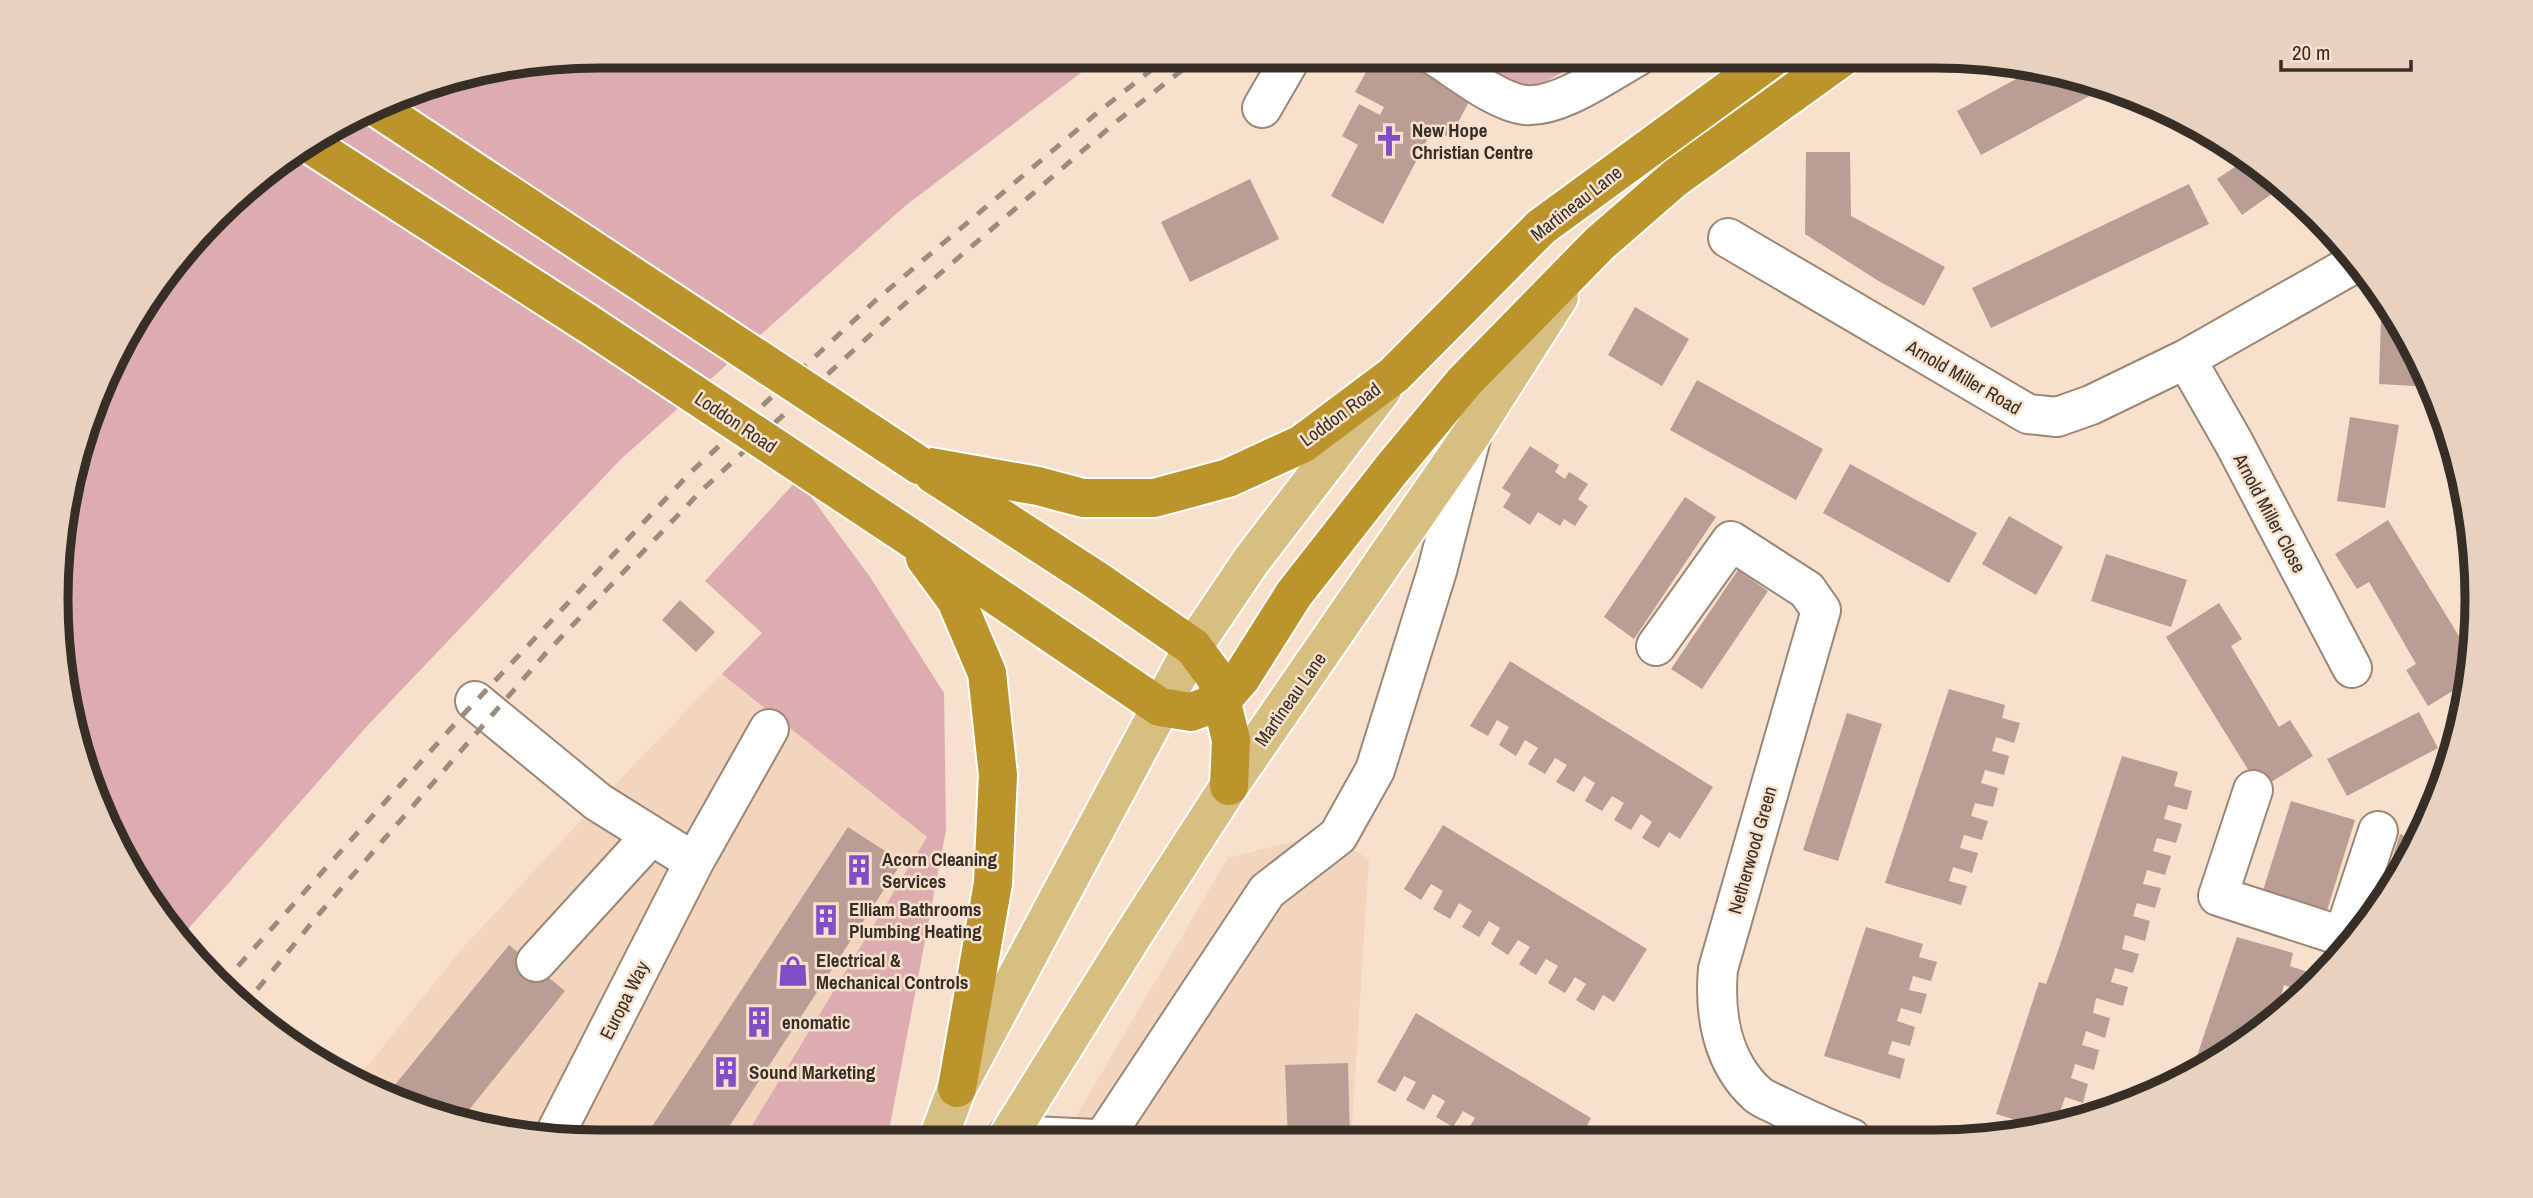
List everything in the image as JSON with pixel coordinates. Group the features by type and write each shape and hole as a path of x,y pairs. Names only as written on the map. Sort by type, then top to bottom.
{"highway":[{"name":"Martineau Lane","path":"1394,375 1541,228 1753,68"},
{"name":"Martineau Lane","path":"1222,701 1241,678 1294,594 1464,382 1600,243 1675,178 1828,68"},
{"name":"Loddon Road","path":"386,113 1096,580 1192,647 1216,678 1231,740 1229,786"},
{"name":"Loddon Road","path":"318,149 587,323 1084,653 1160,707"},
{"name":"Loddon Road","path":"919,465 1038,486 1083,498 1154,498 1228,478 1302,444 1394,375"},
{"path":"911,538 956,600 987,673 999,775 993,883 957,1088"},
{"path":"1160,707 1191,712 1222,701"}],"main road":[{"name":"Martineau Lane","path":"1012,1130 1229,786 1473,432 1582,262"},
{"name":"Martineau Lane","path":"941,1130 957,1088 1192,647 1251,561 1394,375"}],"street":[{"path":"1262,108 1285,68"},
{"path":"1454,68 1498,96 1524,105 1566,96 1616,68"},
{"name":"Arnold Miller Road","path":"1728,239 2028,414 2057,417 2091,405 2186,359 2348,267"},
{"name":"Arnold Miller Close","path":"2186,359 2234,443 2352,668"},
{"path":"1109,1130 1267,891 1338,836 1375,771 1437,571 1473,432"},
{"name":"Netherwood Green","path":"1656,646 1731,541 1807,590 1830,613 1718,969 1716,1001 1718,1019 1731,1061 1758,1095 1831,1130"},
{"path":"475,701 598,802 694,862"},
{"name":"Europa Way","path":"559,1128 694,862 769,729"},
{"path":"2253,790 2218,896 2343,936"},
{"path":"2353,925 2378,831"},
{"path":"536,962 650,836"}],"shaded area":[{"path":"599,68 1087,68 905,206 621,459 368,725 186,932 158,894 123,834 96,770 78,703 69,634 69,564 78,495 96,428 123,364 158,304 200,249 249,200 304,158 364,123 428,96 495,78 564,69"},
{"path":"1485,68 1570,68 1525,93"},
{"path":"798,479 870,577 944,693 946,830 889,1130 749,1130 927,837 722,674 762,633 705,581"},
{"path":"722,674 927,837 749,1130 564,1129 495,1120 428,1102 361,1074 461,950 598,802"},
{"path":"1329,832 1369,860 1352,1130 1074,1130 1075,1118 1228,858"}],"building":[{"name":"New Hope Christian Centre","path":"1368,68 1419,68 1472,96 1450,138 1433,129 1383,224 1331,196 1358,145 1342,136 1359,104 1380,115 1384,107 1355,92"},
{"path":"2022,76 2095,93 1981,155 1957,111"},
{"path":"1806,152 1850,152 1851,216 1945,267 1924,306 1805,234"},
{"path":"2238,165 2274,192 2242,215 2217,179"},
{"path":"1250,179 1279,239 1190,282 1161,222"},
{"path":"2189,184 2209,224 1991,328 1972,288"},
{"path":"1635,307 1689,339 1662,386 1608,355"},
{"path":"2381,319 2385,319 2420,386 2379,384"},
{"path":"1697,380 1823,449 1796,500 1670,430"},
{"path":"2350,417 2399,425 2385,508 2337,501"},
{"path":"1530,446 1559,465 1555,472 1565,479 1569,472 1588,484 1578,499 1588,506 1575,526 1564,519 1560,526 1538,512 1530,525 1503,507 1511,494 1502,488"},
{"path":"1850,464 1977,533 1949,583 1823,513"},
{"path":"1685,497 1716,517 1634,639 1604,617"},
{"path":"2009,516 2063,547 2036,595 1982,564"},
{"path":"2388,520 2463,643 2457,688 2428,706 2406,670 2416,664 2369,582 2357,589 2335,554"},
{"path":"2106,554 2187,580 2171,627 2091,601"},
{"path":"1738,570 1768,591 1702,689 1671,669"},
{"path":"680,600 715,632 696,652 662,620"},
{"path":"2219,603 2242,639 2231,646 2279,727 2290,720 2313,756 2260,789 2166,637"},
{"path":"1510,661 1713,787 1680,839 1669,832 1659,848 1642,838 1652,822 1641,814 1631,830 1614,820 1624,803 1612,796 1602,811 1585,801 1595,783 1584,776 1574,792 1556,782 1567,765 1555,758 1545,774 1528,764 1538,748 1525,740 1516,756 1499,745 1509,727 1497,720 1488,736 1470,726"},
{"path":"1949,689 2005,705 2002,718 2020,723 2014,743 1996,737 1992,751 2009,756 2004,775 1985,770 1981,783 1998,788 1993,807 1975,803 1971,816 1988,821 1982,840 1964,835 1960,848 1978,853 1972,873 1953,867 1949,881 1967,886 1961,905 1885,883"},
{"path":"2419,712 2438,748 2347,796 2327,759"},
{"path":"1847,713 1882,724 1838,861 1803,850"},
{"path":"2122,756 2178,772 2174,786 2192,791 2187,810 2168,805 2164,819 2182,824 2176,843 2157,838 2153,851 2171,856 2165,875 2147,870 2143,884 2161,888 2155,908 2137,903 2133,916 2150,921 2145,941 2125,935 2122,949 2139,954 2133,973 2115,968 2111,982 2128,987 2123,1006 2096,998 2093,1013 2110,1018 2105,1038 2086,1031 2082,1045 2099,1050 2094,1070 2075,1064 2071,1078 2088,1084 2083,1103 2065,1097 2060,1112 2065,1113 2023,1122 1996,1114 2039,982 2046,984"},
{"path":"2291,801 2355,820 2325,917 2261,897"},
{"path":"1443,825 1647,949 1614,1002 1603,995 1594,1011 1576,1000 1586,984 1575,977 1565,993 1548,983 1558,966 1546,959 1536,975 1519,964 1530,947 1518,940 1508,955 1491,944 1500,928 1489,921 1479,937 1462,927 1472,911 1459,903 1450,919 1433,909 1443,891 1431,884 1421,900 1404,889"},
{"path":"848,827 902,862 727,1130 650,1130"},
{"path":"2400,834 2408,837 2394,864 2387,875"},
{"path":"1866,927 1923,944 1919,957 1937,962 1931,981 1913,976 1909,990 1927,994 1921,1014 1901,1008 1897,1021 1915,1027 1910,1046 1892,1041 1888,1054 1905,1059 1900,1079 1824,1056"},
{"path":"2237,937 2293,953 2290,966 2308,972 2307,976 2294,988 2284,985 2281,1000 2229,1040 2195,1061"},
{"path":"509,945 565,991 466,1113 428,1102 393,1088"},
{"path":"1416,1013 1591,1118 1585,1130 1468,1130 1475,1118 1463,1111 1453,1127 1436,1117 1445,1101 1433,1094 1424,1110 1406,1100 1416,1082 1404,1076 1395,1092 1377,1082"},
{"path":"1348,1063 1350,1130 1288,1130 1285,1065"}],"railway":[{"path":"228,978 462,716 690,473 876,300 1154,68"},
{"path":"250,999 319,914 546,653 702,490 893,314 1116,122 1185,68"}],"place":[{"name":"New Hope Christian Centre","path":"1389,141"},
{"name":"Acorn Cleaning Services","path":"859,870"},
{"name":"Elliam Bathrooms Plumbing Heating","path":"826,920"},
{"name":"Electrical & Mechanical Controls","path":"793,971"},
{"name":"enomatic","path":"759,1022"},
{"name":"Sound Marketing","path":"726,1072"}]}
